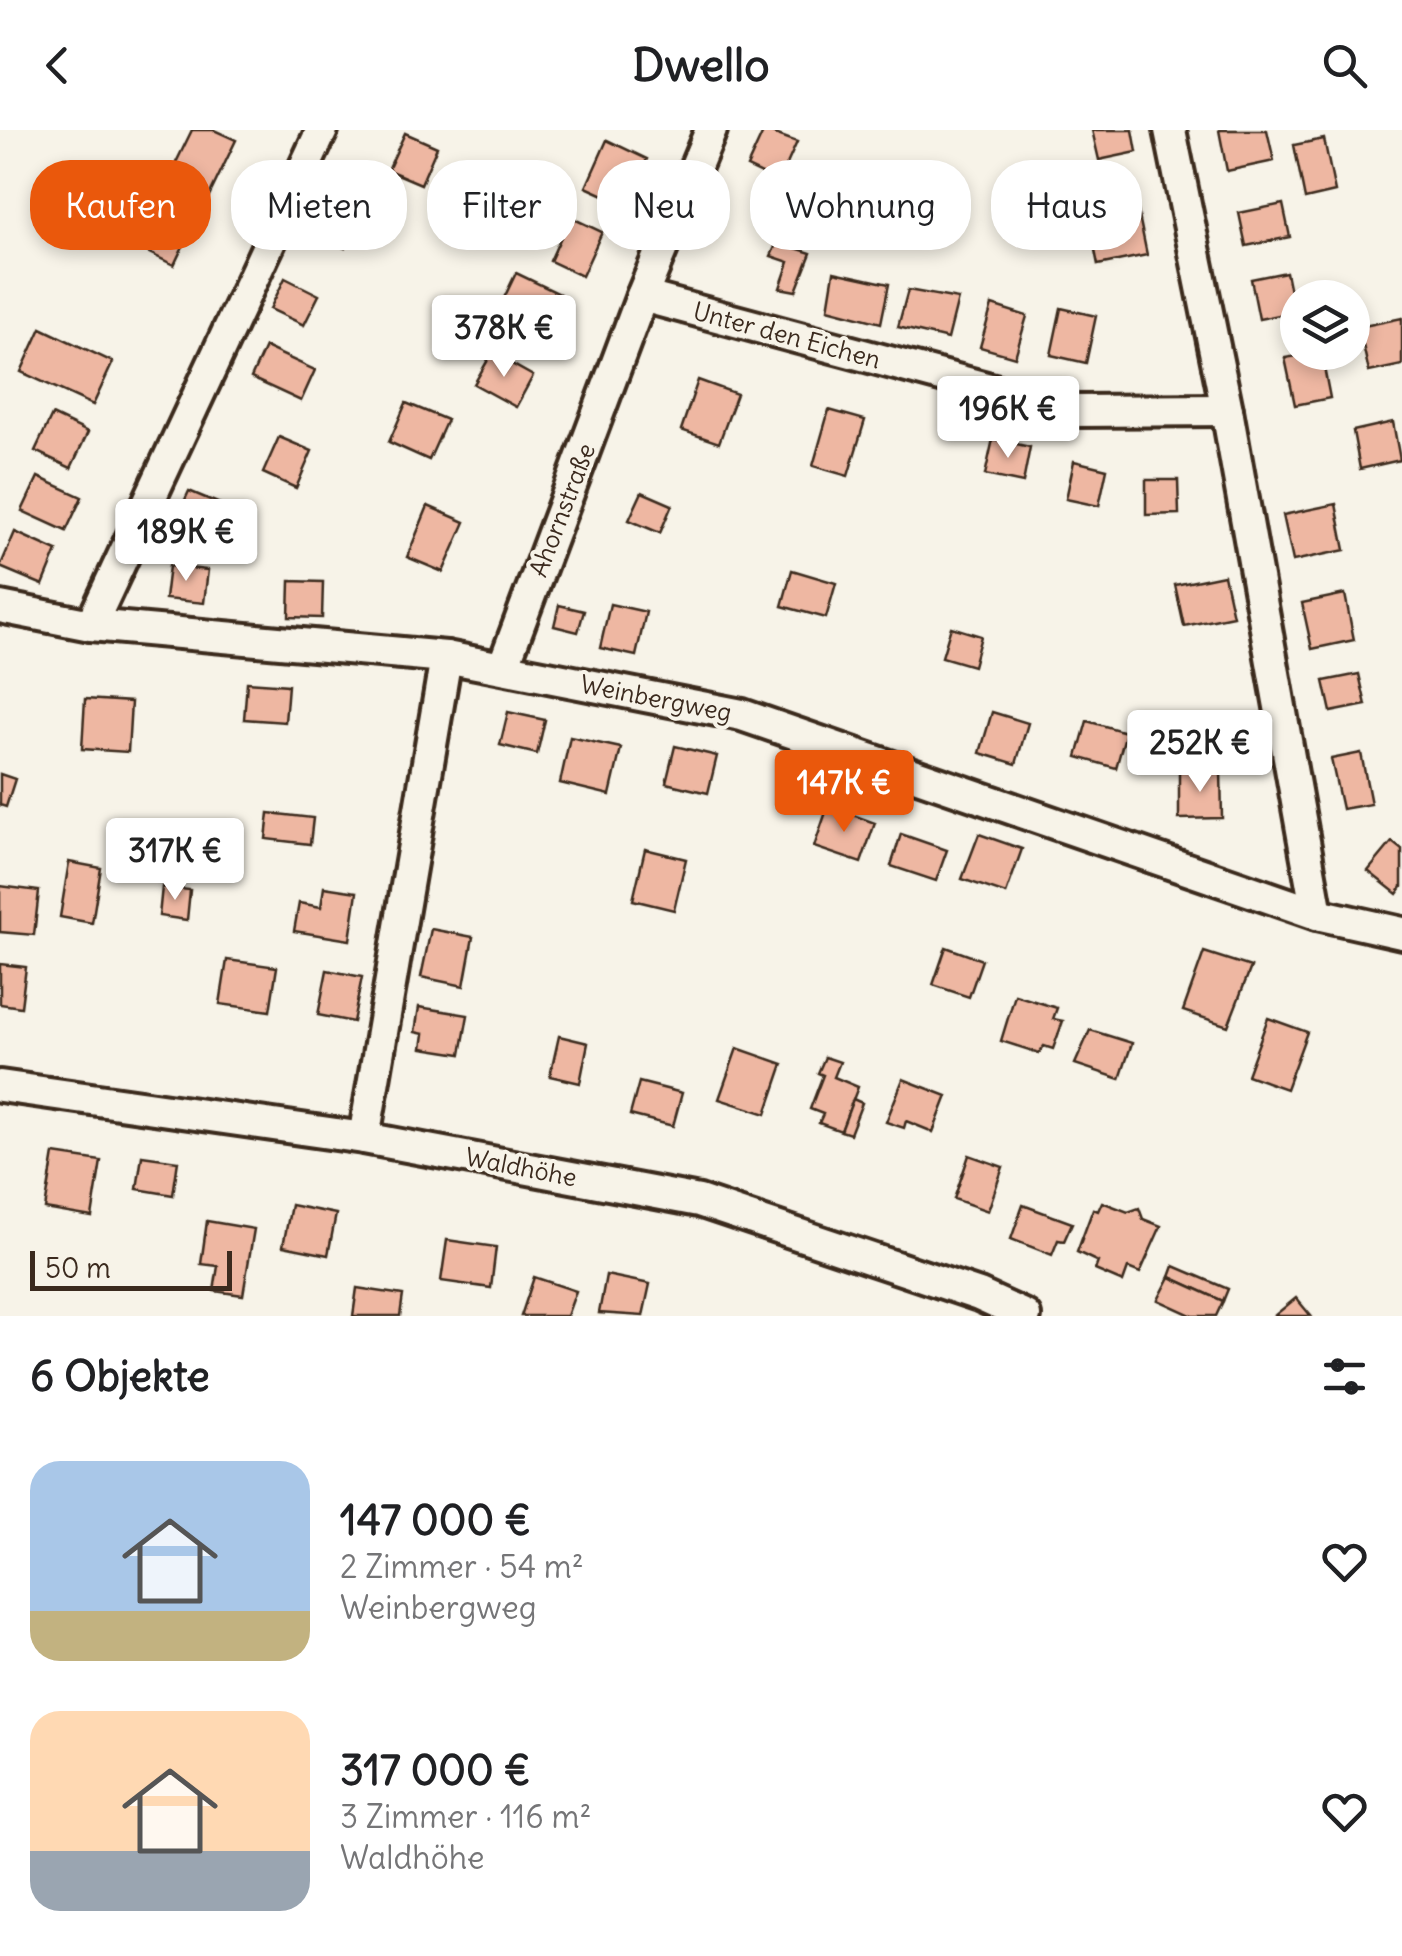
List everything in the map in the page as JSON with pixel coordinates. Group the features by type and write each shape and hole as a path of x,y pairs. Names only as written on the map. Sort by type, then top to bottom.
{"street":[{"path":"91,625 322,130"},
{"name":"Ahornstraße","path":"503,667 642,296 711,130"},
{"path":"1170,130 1227,410 1317,914"},
{"name":"Unter den Eichen","path":"642,296 1072,410 1227,410"},
{"name":"Weinbergweg","path":"0,608 91,625 446,657 742,715 1317,914 1402,933"},
{"path":"364,1138 446,657"},
{"name":"Waldhöhe","path":"0,1086 364,1138 699,1201 979,1294 1026,1316"}],"building":[{"path":"192,130 214,130 236,140 211,192 211,160 177,160"},
{"path":"764,130 797,142 789,160 750,160"},
{"path":"1092,130 1133,130 1137,152 1099,160"},
{"path":"1219,130 1267,130 1274,161 1227,171"},
{"path":"405,133 437,147 431,160 427,160 421,184 407,178 407,160 393,160"},
{"path":"1324,139 1335,192 1305,199 1294,145"},
{"path":"607,140 647,159 647,160 598,160"},
{"path":"597,162 597,192 586,187"},
{"path":"1283,204 1290,237 1246,246 1239,213"},
{"path":"577,220 597,230 597,243 582,276 550,261 555,250 577,250"},
{"path":"1142,230 1147,255 1098,265 1095,250 1142,250"},
{"path":"143,250 181,250 174,265"},
{"path":"774,250 811,253 796,291 780,288 789,262 771,256"},
{"path":"834,272 889,284 881,323 828,309"},
{"path":"1286,272 1288,280 1280,280 1280,315 1259,319 1251,279"},
{"path":"516,273 560,294 538,340 494,319"},
{"path":"285,278 319,295 304,325 270,309"},
{"path":"908,290 958,299 948,339 898,327"},
{"path":"992,305 1027,316 1015,357 980,347"},
{"path":"1061,308 1096,316 1086,363 1051,355"},
{"path":"1402,318 1402,365 1369,372 1370,325"},
{"path":"41,328 113,362 93,405 21,372"},
{"path":"265,347 315,370 301,401 251,378"},
{"path":"492,353 533,376 516,407 474,384"},
{"path":"1288,370 1325,370 1330,398 1295,405"},
{"path":"698,380 737,394 719,443 681,430"},
{"path":"406,403 447,420 429,460 389,442"},
{"path":"829,410 865,420 848,476 813,466"},
{"path":"52,415 88,432 71,468 35,451"},
{"path":"1393,422 1400,460 1360,469 1353,431"},
{"path":"279,437 312,451 296,488 263,473"},
{"path":"993,439 1030,447 1023,483 985,475"},
{"path":"1074,461 1107,469 1099,506 1066,499"},
{"path":"38,477 82,497 66,531 22,511"},
{"path":"1146,480 1178,480 1179,514 1146,515"},
{"path":"189,491 220,504 204,538 174,524"},
{"path":"642,492 672,505 660,533 629,520"},
{"path":"1336,504 1345,550 1293,561 1283,515"},
{"path":"428,506 465,522 443,572 407,557"},
{"path":"15,532 57,551 43,585 0,567"},
{"path":"169,566 208,570 204,603 165,599"},
{"path":"792,570 836,583 826,618 782,606"},
{"path":"1224,575 1233,616 1184,626 1175,585"},
{"path":"290,581 323,582 322,618 289,617"},
{"path":"1345,594 1354,640 1312,649 1302,603"},
{"path":"610,604 646,612 636,656 600,648"},
{"path":"559,605 584,611 578,632 554,626"},
{"path":"951,627 981,636 973,666 942,657"},
{"path":"1359,674 1366,705 1331,712 1324,681"},
{"path":"247,682 288,685 285,722 244,719"},
{"path":"85,699 131,702 128,752 82,749"},
{"path":"508,712 545,720 537,754 500,745"},
{"path":"992,712 1028,723 1016,764 980,753"},
{"path":"1087,721 1126,732 1116,768 1077,757"},
{"path":"570,737 621,748 610,795 560,783"},
{"path":"675,746 717,756 708,793 666,783"},
{"path":"1361,753 1371,804 1342,809 1331,759"},
{"path":"1221,770 1222,818 1179,819 1179,771"},
{"path":"0,774 15,779 6,807 0,805"},
{"path":"828,806 875,823 861,863 814,847"},
{"path":"269,813 313,818 310,844 266,839"},
{"path":"901,834 947,850 936,881 891,866"},
{"path":"979,834 1022,849 1006,894 962,879"},
{"path":"1392,842 1402,850 1402,887 1397,894 1368,871"},
{"path":"645,849 686,859 674,910 633,900"},
{"path":"69,862 101,868 92,923 60,917"},
{"path":"0,886 39,891 34,935 0,932"},
{"path":"162,887 190,890 187,920 159,916"},
{"path":"324,887 357,892 350,940 294,931 299,903 321,907"},
{"path":"431,929 473,937 464,986 421,977"},
{"path":"946,947 982,960 969,997 933,985"},
{"path":"1204,952 1251,967 1228,1026 1183,1011"},
{"path":"227,960 277,967 270,1011 220,1004"},
{"path":"0,964 26,967 21,1007 0,1004"},
{"path":"327,970 362,977 353,1022 318,1015"},
{"path":"1015,995 1057,1008 1053,1019 1063,1021 1053,1049 1044,1046 1039,1053 1001,1041"},
{"path":"419,1007 468,1015 461,1054 422,1048 424,1034 415,1032"},
{"path":"1268,1018 1307,1032 1286,1089 1247,1075"},
{"path":"1090,1030 1132,1043 1120,1079 1075,1064"},
{"path":"559,1036 588,1043 580,1083 550,1076"},
{"path":"737,1048 783,1064 766,1114 719,1099"},
{"path":"825,1057 840,1062 834,1077 858,1087 841,1131 819,1123 823,1114 810,1109 823,1075 818,1073"},
{"path":"903,1079 947,1096 933,1132 906,1121 904,1128 886,1122"},
{"path":"639,1082 682,1093 673,1126 630,1115"},
{"path":"853,1099 862,1103 850,1134 841,1131"},
{"path":"54,1154 101,1161 92,1217 45,1209"},
{"path":"969,1155 1003,1167 988,1211 954,1199"},
{"path":"142,1156 178,1161 173,1195 137,1189"},
{"path":"1102,1202 1128,1212 1139,1208 1143,1219 1161,1226 1140,1273 1128,1268 1123,1282 1095,1270 1098,1262 1077,1252 1093,1209 1098,1211"},
{"path":"291,1205 336,1214 328,1255 283,1246"},
{"path":"1023,1205 1072,1223 1052,1255 1011,1239"},
{"path":"207,1221 254,1229 243,1295 214,1291 218,1266 201,1264"},
{"path":"447,1240 496,1247 491,1288 441,1281"},
{"path":"1174,1266 1228,1289 1223,1301 1170,1277"},
{"path":"606,1275 650,1284 643,1316 599,1313"},
{"path":"534,1277 576,1291 567,1316 521,1316"},
{"path":"1170,1277 1223,1301 1216,1316 1193,1316 1158,1300"},
{"path":"357,1288 403,1295 400,1316 353,1316"},
{"path":"1296,1298 1311,1316 1274,1316"}]}
